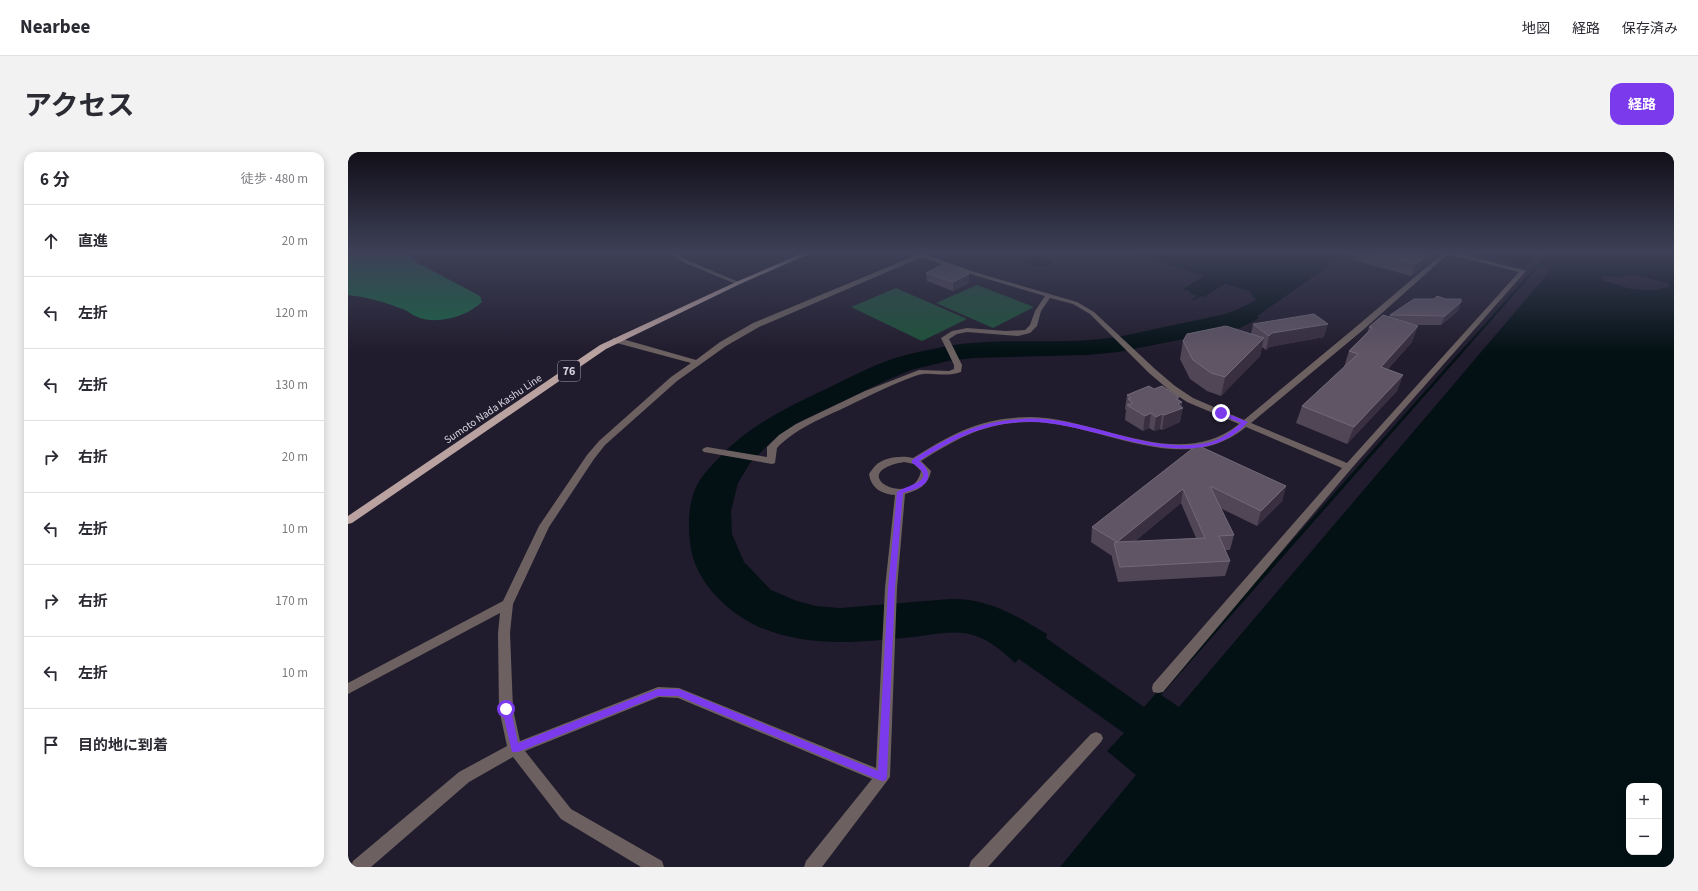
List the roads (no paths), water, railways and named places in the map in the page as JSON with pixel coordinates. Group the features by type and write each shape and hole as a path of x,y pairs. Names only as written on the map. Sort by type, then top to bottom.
{"main road":[{"name":"Sumoto Nada Kashu Line","path":"348,521 603,347 731,286"}],"street":[{"path":"652,866 566,814 515,749 506,709 504,633 506,604 544,526 590,457 602,443 649,400 696,362 723,344 756,325 846,286"},
{"path":"1018,286 1075,303 1092,313 1172,388 1190,400 1348,466"},
{"path":"914,461 946,441 968,431 990,425 1022,420 1047,421 1077,425 1144,443 1174,447 1212,443 1232,434 1408,286"},
{"path":"1158,688 1348,466 1509,286"},
{"path":"707,450 772,461 772,447 782,437 799,426 868,393 919,372 950,373 958,370 958,365 945,338 951,332 972,328 1010,334 1021,333 1033,326 1039,309 1049,295"},
{"path":"616,340 696,362"},
{"path":"904,459 914,461 926,471 923,482 917,486 900,492 882,489 876,485 873,480 873,474 876,469 888,462 904,459"},
{"path":"812,867 883,777 891,588 900,492"},
{"path":"348,689 506,604"},
{"path":"359,867 464,777 515,749 658,692 679,693 883,777"},
{"path":"977,867 1096,738"}]}
